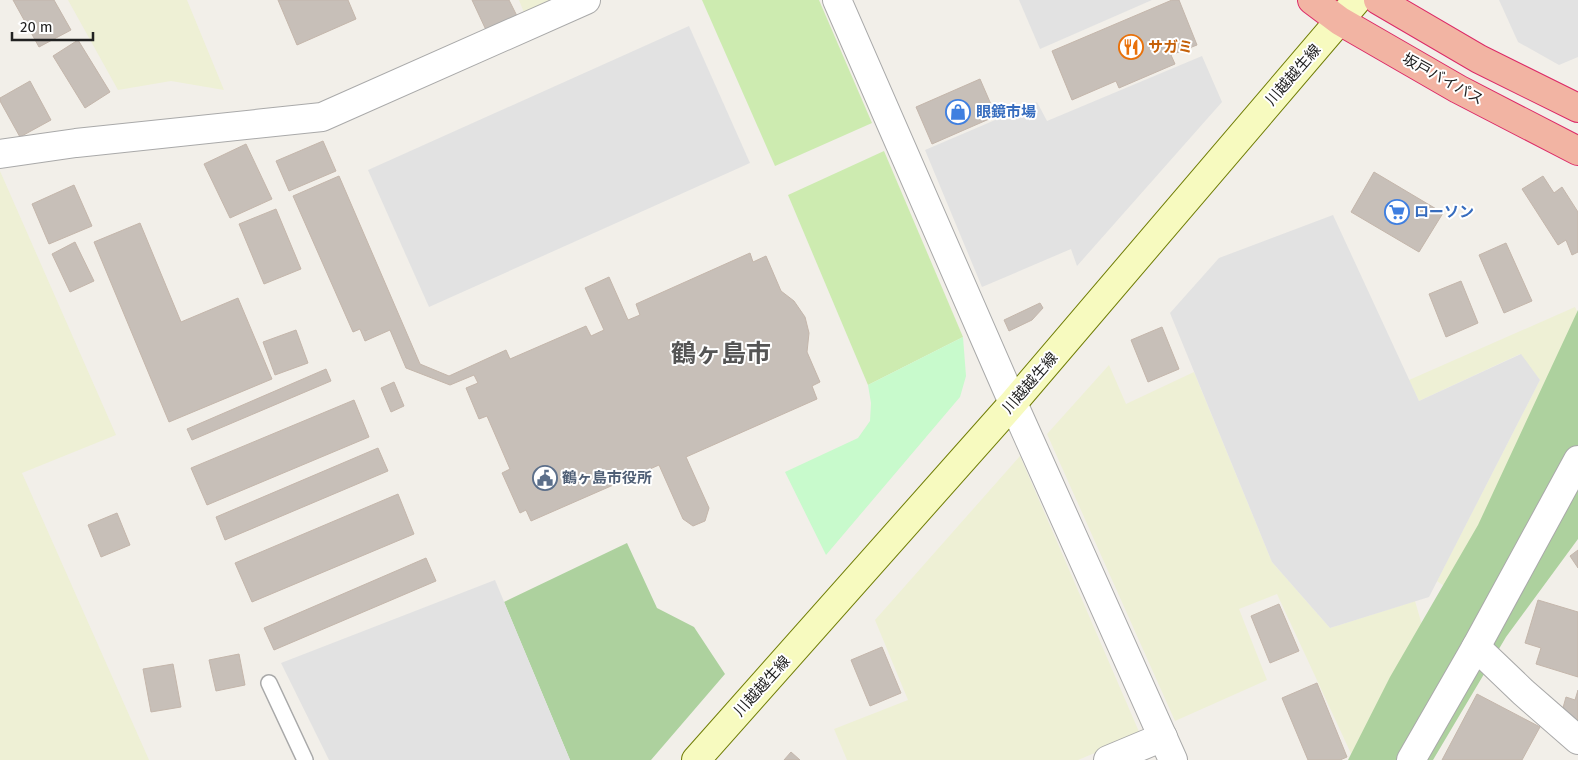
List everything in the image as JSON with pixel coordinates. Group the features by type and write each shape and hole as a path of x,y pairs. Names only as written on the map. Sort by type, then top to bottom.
{"highway":[{"name":"坂戸バイパス","path":"1312,0 1348,10 1458,89 1578,151"},
{"path":"1378,0 1479,59 1578,108"}],"main road":[{"name":"川越越生線","path":"696,760 1014,403 1348,10"}],"street":[{"path":"0,154 76,143 322,117 586,0"},
{"path":"837,0 1168,748 1108,760"},
{"path":"1411,760 1476,647 1578,460"},
{"path":"1476,647 1523,692 1578,740"}],"lane":[{"path":"269,683 305,760"}],"green space":[{"path":"68,0 187,0 224,90 171,81 118,90"},
{"path":"519,0 557,0 525,15"},
{"path":"702,0 819,0 872,123 775,166"},
{"path":"884,151 963,337 868,385 788,195"},
{"path":"0,171 116,435 22,473 149,760 0,760"},
{"path":"1575,307 1578,313 1454,593 1437,581 1540,380 1520,354 1419,401 1409,380"},
{"path":"1578,310 1578,539 1506,637 1433,760 1348,760 1390,677 1478,525"},
{"path":"963,337 966,376 960,397 826,555 785,472 858,438 870,421 871,403 868,385"},
{"path":"1109,365 1126,404 1194,372 1272,562 1330,628 1415,601 1427,642 1354,760 1277,594 1239,609 1267,680 1175,721 1047,434"},
{"path":"1020,456 1140,734 1078,760 847,760 834,729 908,700 875,620"},
{"path":"627,543 657,608 694,627 725,674 651,760 570,760 504,602"}],"shaded area":[{"path":"1019,0 1152,0 1040,49"},
{"path":"1499,0 1578,0 1578,57 1559,65 1518,42"},
{"path":"689,26 750,163 429,307 368,170"},
{"path":"1202,56 1222,102 1077,266 1071,249 982,287 925,150 1037,102 1047,121"},
{"path":"1333,215 1419,401 1521,354 1540,380 1429,597 1330,628 1272,562 1170,313 1219,258"},
{"path":"495,580 570,760 329,760 281,663"}],"building":[{"path":"13,0 54,0 71,30 39,47"},
{"path":"278,0 348,0 356,19 297,45"},
{"path":"472,0 509,0 517,16 486,30"},
{"path":"1172,0 1179,0 1197,45 1171,55 1175,64 1119,88 1116,81 1072,100 1052,51"},
{"path":"78,40 110,92 85,108 53,56"},
{"path":"980,79 996,116 932,144 916,107"},
{"path":"30,81 51,120 20,137 0,98"},
{"path":"323,141 336,171 289,191 276,161"},
{"path":"246,144 272,199 230,218 204,164"},
{"name":"ローソン","path":"1374,172 1443,213 1419,252 1351,212"},
{"path":"339,176 420,364 449,376 506,350 510,359 586,326 591,336 604,330 585,288 609,277 628,320 640,315 636,304 750,253 753,262 766,256 781,291 794,301 805,317 809,333 807,352 820,382 812,386 817,399 686,457 709,508 705,521 693,526 683,519 659,465 531,521 526,510 520,513 502,473 510,469 487,416 479,419 466,388 478,383 474,375 450,385 406,368 390,330 365,341 360,329 353,332 293,196"},
{"path":"1543,176 1554,193 1562,187 1578,212 1578,252 1572,255 1566,240 1558,245 1522,189"},
{"path":"74,185 92,226 49,244 32,204"},
{"path":"276,209 301,269 264,284 239,224"},
{"path":"140,223 181,322 238,298 272,379 169,422 94,242"},
{"path":"75,242 94,281 70,292 52,254"},
{"path":"1506,243 1532,301 1504,313 1479,255"},
{"path":"1461,281 1478,323 1446,337 1429,294"},
{"path":"1040,303 1043,308 1032,320 1009,331 1004,320"},
{"path":"1162,327 1179,369 1148,382 1131,340"},
{"path":"296,330 308,363 275,375 263,342"},
{"path":"326,369 331,381 192,440 187,429"},
{"path":"394,382 404,406 391,412 381,388"},
{"path":"354,400 369,437 207,505 191,468"},
{"path":"378,448 388,471 225,540 216,517"},
{"path":"398,494 414,534 252,602 235,563"},
{"path":"117,513 130,545 101,557 88,525"},
{"path":"1578,550 1578,568 1570,556"},
{"path":"426,558 436,581 274,650 264,628"},
{"path":"1538,600 1578,612 1578,677 1536,664 1541,648 1525,643"},
{"path":"1279,604 1299,651 1270,663 1251,616"},
{"path":"882,647 901,693 870,706 851,660"},
{"path":"239,654 245,685 216,691 209,660"},
{"path":"173,664 181,707 151,712 143,669"},
{"path":"1317,683 1347,757 1340,760 1308,760 1282,698"},
{"path":"1578,690 1578,720 1561,715 1566,697 1575,700"},
{"path":"1477,694 1540,727 1522,760 1442,760"},
{"path":"791,752 800,760 784,760"}],"place":[{"name":"サガミ","path":"1131,47"},
{"name":"眼鏡市場","path":"958,112"},
{"name":"ローソン","path":"1397,212"},
{"name":"鶴ヶ島市役所","path":"545,478"}],"district":[{"name":"鶴ヶ島市","path":"721,353"}]}
